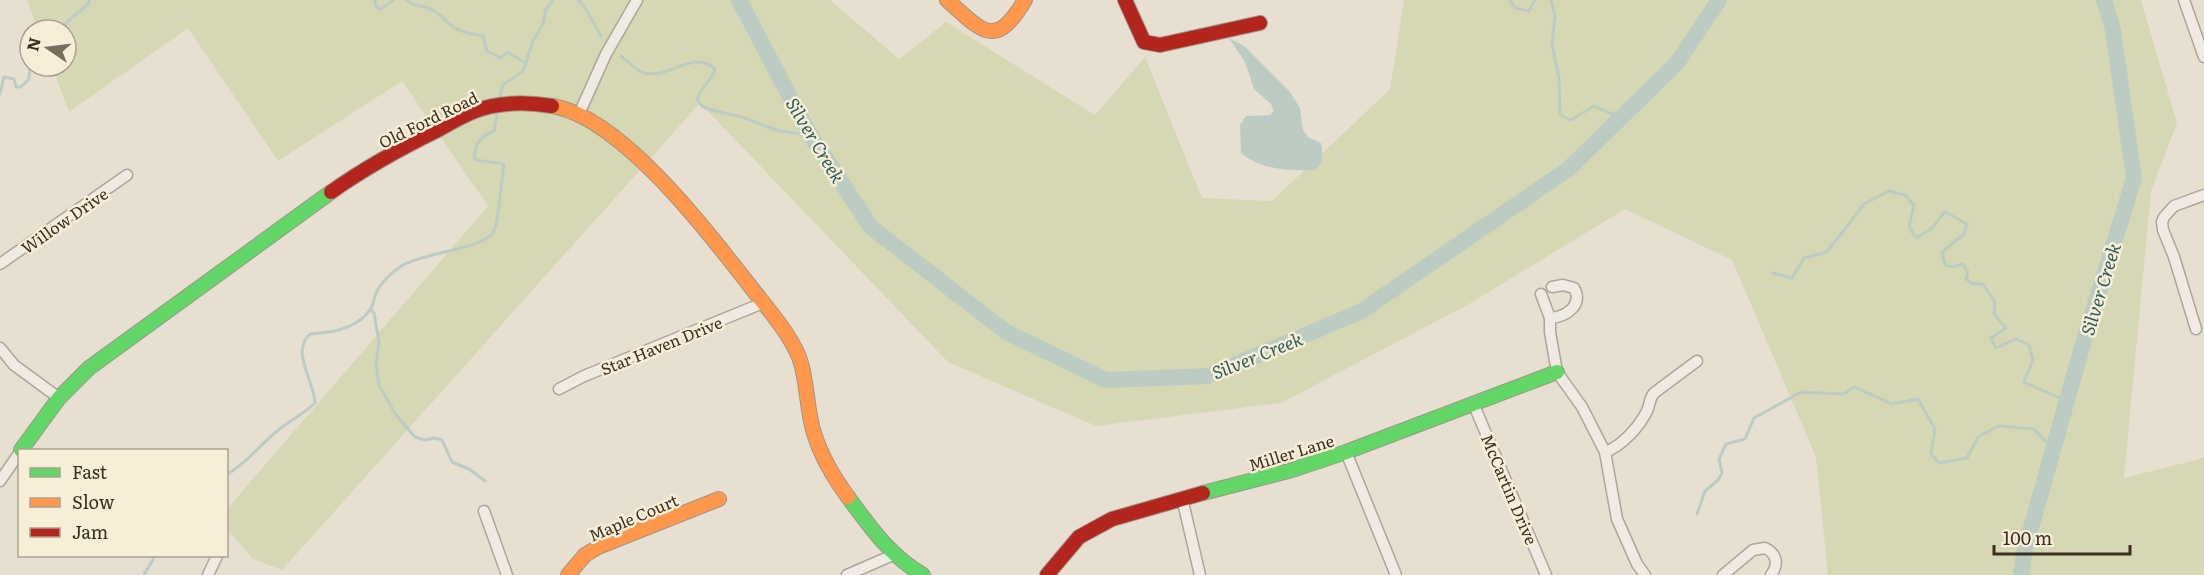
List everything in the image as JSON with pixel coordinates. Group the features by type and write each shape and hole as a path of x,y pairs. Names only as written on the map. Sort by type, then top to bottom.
{"street":[{"path":"579,114 606,54 637,0"},
{"path":"947,0 973,25 983,31 993,33 1004,29 1018,14 1025,0"},
{"path":"1125,0 1144,42 1160,45 1260,23"},
{"path":"2184,0 2204,57"},
{"name":"Old Ford Road","path":"21,449 59,398 89,368 341,184 399,149 475,111 504,104 558,106 579,114 606,131 656,175 710,234 786,333 799,358 814,433 834,478 873,532 893,555 923,575"},
{"name":"Willow Drive","path":"0,264 127,176"},
{"path":"2196,329 2162,222 2174,206 2204,195"},
{"path":"1550,318 1570,313 1577,300 1577,292 1574,288 1563,285 1552,287"},
{"path":"1541,294 1550,318 1557,372 1582,407 1605,452 1617,519 1645,575"},
{"name":"Star Haven Drive","path":"559,389 584,376 763,303"},
{"path":"0,348 14,365 59,398"},
{"path":"1605,452 1621,444 1646,414 1654,393 1697,361"},
{"name":"Miller Lane","path":"1047,575 1072,543 1094,527 1112,519 1182,498 1292,470 1346,452 1557,372"},
{"name":"McCartin Drive","path":"1473,403 1546,575"},
{"path":"1346,452 1396,575"},
{"name":"Old Ford Road","path":"0,481 18,454"},
{"path":"1182,498 1200,575"},
{"name":"Maple Court","path":"568,575 585,555 598,547 718,499"},
{"path":"484,511 507,575"},
{"path":"1723,575 1753,550 1765,548 1772,552 1776,559 1771,575"},
{"path":"847,575 893,555"},
{"path":"208,575 216,557"}],"green space":[{"path":"27,0 830,0 899,59 946,22 1095,115 1145,57 1202,198 1272,201 1390,89 1404,0 2141,0 2177,123 2151,191 2124,478 2204,458 2204,575 1828,575 1816,457 1732,260 1625,209 1469,304 1281,403 1096,426 948,362 700,103 282,570 253,559 228,530 228,508 488,206 402,81 278,161 188,28 69,112 56,78 78,78 78,18 34,18"}],"shaded area":[{"path":"1229,38 1244,46 1290,92 1300,108 1303,130 1308,137 1321,143 1322,158 1315,170 1285,170 1266,166 1241,153 1240,125 1246,116 1270,115 1274,111 1271,104 1254,89 1245,62"}],"waterway":[{"path":"72,18 88,4 89,0"},
{"path":"375,0 376,6 380,9 394,0"},
{"path":"406,0 433,10 458,30 483,36 487,51 501,58 507,52 526,63"},
{"path":"499,99 503,85 523,71 533,41 543,24 546,9 553,0"},
{"path":"578,0 584,6 601,36"},
{"name":"Silver Creek","path":"739,0 810,135 871,227 1006,332 1106,380 1208,376 1360,312 1567,170 1677,63 1719,0"},
{"path":"1510,0 1515,8 1529,11 1535,0"},
{"path":"1551,0 1555,16 1552,45 1559,78 1560,115 1571,120 1594,106 1621,118"},
{"name":"Silver Creek","path":"2021,575 2024,553 2082,347 2134,178 2113,30 2104,0"},
{"path":"621,56 641,72 654,74 690,63 707,64 715,69 697,100 703,107 742,117 779,131 810,135"},
{"path":"0,94 4,77 14,79 16,87 21,87 29,78"},
{"path":"228,474 277,431 315,403 302,349 304,341 310,334 335,331 359,321 371,308 382,283 403,265 476,243 493,233 497,221 504,165 474,159 479,141 494,131 497,115"},
{"path":"1773,273 1792,278 1804,258 1827,252 1864,204 1889,191 1905,195 1914,205 1909,227 1916,238 1931,229 1945,212 1967,224 1964,234 1942,252 1945,265 1953,267 1963,264 1968,272 1966,279 1973,284 1983,284 1995,302 1994,314 2006,328 1991,338 1996,348 2016,339 2029,345 2033,360 2024,382 2067,401"},
{"path":"371,310 374,313 379,342 376,364 379,385 396,415 415,437 425,440 435,438 442,440 452,462 469,469 485,481"},
{"path":"1697,514 1705,491 1718,480 1722,473 1719,459 1726,444 1745,439 1754,418 1801,392 1844,394 1854,387 1892,404 1918,399 1935,429 1931,454 1939,463 1967,458 1978,437 1998,426 2034,429 2053,449"},
{"path":"144,575 154,557"}],"traffic: fast":[{"path":"22,449 59,398 89,368 331,192"},
{"path":"1203,493 1292,470 1346,452 1557,372"},
{"path":"848,497 891,550 923,575"}],"traffic: slow":[{"path":"947,0 970,21 988,31 1005,26 1015,16 1025,0"},
{"path":"552,106 579,115 606,131 634,154 687,208 777,320 799,357 811,424 820,450 848,497"},
{"path":"568,575 585,555 598,547 719,499"}],"traffic: jam":[{"path":"1125,0 1144,42 1160,45 1260,23"},
{"path":"331,192 383,159 475,111 513,104 552,106"},
{"path":"1047,575 1079,537 1112,519 1203,493"}]}
